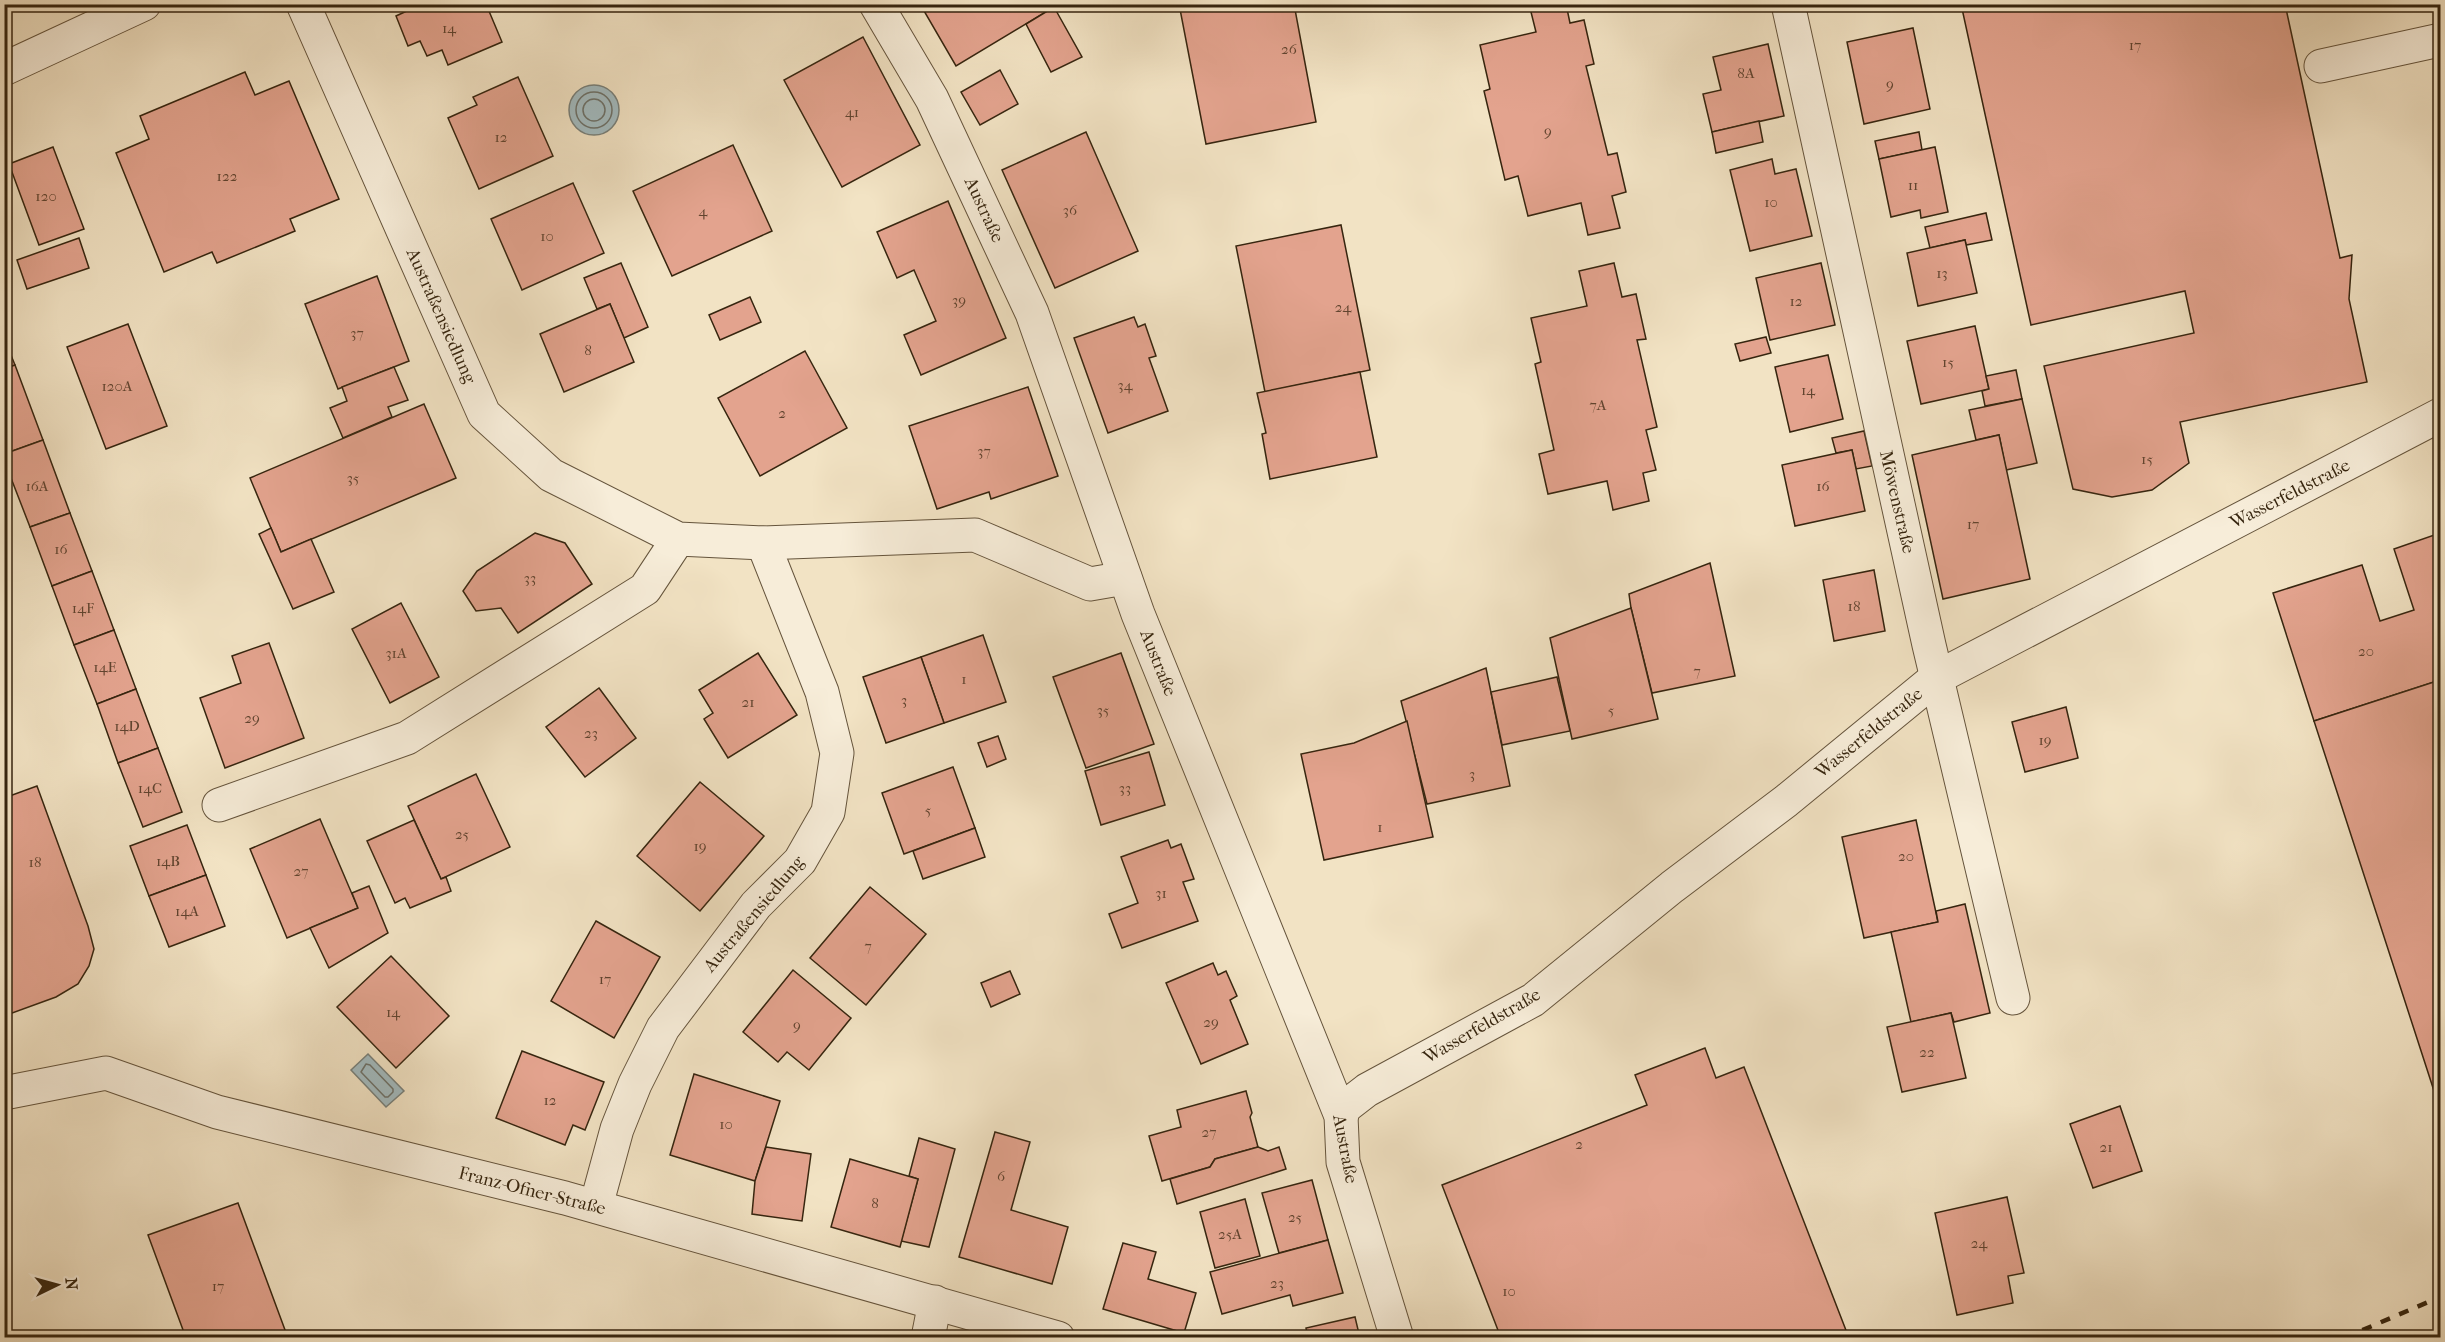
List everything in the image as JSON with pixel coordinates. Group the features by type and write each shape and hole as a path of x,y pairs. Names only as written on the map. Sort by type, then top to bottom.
{"street":[{"path":"4,69 144,4"},
{"name":"Austraßensiedlung","path":"303,4 484,414 550,475 678,538 763,543 975,535 1090,584 1125,578"},
{"name":"Austraße","path":"876,4 932,99 1032,314 1125,578 1341,1116 1343,1162 1397,1338"},
{"name":"Möwenstraße","path":"1788,4 1936,678 2013,998"},
{"path":"2321,66 2440,40"},
{"name":"Wasserfeldstraße","path":"1341,1116 1345,1107 1367,1090 1533,1000 1672,887 1786,801 1936,678 2440,415"},
{"path":"219,806 407,738 645,589 678,538"},
{"name":"Austraßensiedlung","path":"596,1206 617,1129 635,1084 663,1028 756,905 800,861 828,812 837,753 822,692 763,543"},
{"name":"Franz-Ofner-Straße","path":"4,1093 106,1073 217,1112 596,1206 1058,1338"},
{"path":"928,1338 935,1302"}],"water":[{"path":"594,85 603,87 614,96 619,110 617,119 608,130 594,135 585,133 574,124 569,110 571,101 580,90"},
{"path":"368,1054 404,1091 386,1107 351,1070"}],"building":[{"path":"422,4 486,4 502,42 448,65 442,50 427,56 420,41 408,46 396,16"},
{"path":"920,4 1053,4 1054,7 956,66"},
{"path":"1179,4 1294,4 1316,122 1206,144"},
{"path":"1529,4 1566,4 1570,23 1584,20 1594,64 1586,66 1608,155 1617,153 1626,192 1612,196 1620,228 1588,235 1581,203 1528,216 1518,176 1505,180 1484,91 1490,89 1480,45 1536,32"},
{"path":"1691,4 1714,4 1692,9"},
{"path":"1961,4 2285,4 2340,258 2352,255 2349,299 2367,382 2180,422 2189,463 2152,490 2112,497 2073,489 2044,366 2194,333 2185,291 2031,325"},
{"path":"1054,7 1082,57 1051,72 1026,24"},
{"path":"1913,28 1930,109 1864,124 1847,42"},
{"path":"863,37 920,145 842,187 784,80"},
{"path":"1768,44 1784,116 1712,132 1703,94 1721,90 1713,57"},
{"path":"1000,70 1018,104 980,125 961,92"},
{"path":"245,72 255,95 289,81 339,199 290,219 295,231 217,263 212,252 164,272 116,153 149,139 140,116"},
{"path":"518,77 553,156 479,189 448,118 477,105 473,97"},
{"path":"1759,121 1763,142 1716,153 1712,132"},
{"path":"1086,132 1138,251 1055,288 1002,170"},
{"path":"1919,132 1922,150 1879,159 1875,141"},
{"path":"733,145 772,231 672,276 633,191"},
{"path":"53,147 84,229 39,245 9,164"},
{"path":"1935,147 1948,212 1921,218 1920,210 1891,217 1879,159"},
{"path":"1772,159 1775,174 1796,169 1812,236 1750,251 1730,170"},
{"path":"573,183 604,253 522,290 491,219"},
{"path":"948,201 1006,338 921,375 904,335 936,321 914,270 897,278 877,232"},
{"path":"1986,213 1992,240 1966,245 1965,240 1930,248 1925,227"},
{"path":"1341,225 1370,370 1265,392 1236,246"},
{"path":"79,238 89,268 27,289 17,260"},
{"path":"1965,240 1977,293 1918,306 1907,253"},
{"path":"621,263 648,327 624,338 610,304 597,309 584,278"},
{"path":"1614,263 1622,297 1636,294 1646,339 1637,340 1657,427 1646,430 1656,470 1643,473 1649,501 1613,510 1607,481 1548,494 1539,454 1554,450 1535,364 1541,362 1531,318 1587,306 1579,271"},
{"path":"1821,263 1835,325 1770,340 1756,278"},
{"path":"377,276 409,361 338,389 305,304"},
{"path":"750,297 761,322 720,340 709,315"},
{"path":"610,304 634,362 564,392 540,334"},
{"path":"1134,317 1138,327 1145,324 1156,356 1149,358 1168,411 1108,433 1074,338"},
{"path":"128,324 167,426 106,449 67,347"},
{"path":"1975,326 1989,389 1921,404 1907,341"},
{"path":"1766,337 1771,353 1740,361 1735,344"},
{"path":"4,338 15,365 4,369"},
{"path":"805,351 847,428 760,476 718,398"},
{"path":"1828,355 1843,419 1790,432 1775,367"},
{"path":"15,365 43,440 4,454 4,369"},
{"path":"394,367 408,400 388,407 392,417 343,438 330,408 347,401 342,387"},
{"path":"2016,370 2022,399 1985,406 1982,391 1989,389 1986,376"},
{"path":"1360,372 1377,457 1270,479 1262,434 1266,433 1257,393"},
{"path":"1028,387 1058,476 991,499 989,492 937,509 909,426"},
{"path":"2022,399 2037,463 2006,470 1999,435 1976,440 1969,410"},
{"path":"424,404 456,478 281,552 250,478"},
{"path":"1864,431 1872,466 1856,469 1852,450 1836,453 1832,438"},
{"path":"1999,435 2030,579 1943,599 1912,455"},
{"path":"43,440 70,513 30,527 4,460 4,454"},
{"path":"1852,450 1865,511 1795,526 1782,465"},
{"path":"70,513 92,571 52,586 30,527"},
{"path":"271,528 281,552 311,539 334,592 293,609 259,534"},
{"path":"535,533 565,543 592,584 518,633 501,608 476,611 463,591 477,571"},
{"path":"2440,533 2440,680 2314,721 2273,593 2362,565 2380,621 2414,610 2394,549"},
{"path":"1710,563 1735,676 1652,693 1629,594"},
{"path":"1874,570 1885,631 1834,641 1823,580"},
{"path":"92,571 114,630 74,645 52,586"},
{"path":"401,603 439,677 390,703 352,629"},
{"path":"1631,608 1658,719 1572,739 1550,638"},
{"path":"114,630 136,689 97,704 74,645"},
{"path":"983,635 1006,702 944,723 921,657"},
{"path":"269,643 304,738 225,768 200,698 241,683 232,656"},
{"path":"758,653 797,715 728,758 704,719 713,713 699,690"},
{"path":"1121,653 1154,744 1086,768 1053,677"},
{"path":"921,657 944,723 886,743 863,677"},
{"path":"1486,668 1510,786 1427,804 1401,701"},
{"path":"1557,677 1570,731 1502,745 1491,692"},
{"path":"2440,680 2440,1096 2436,1097 2314,721"},
{"path":"599,688 636,738 585,777 546,727"},
{"path":"136,689 158,748 118,763 97,704"},
{"path":"2066,707 2078,758 2025,772 2012,722"},
{"path":"1407,721 1433,837 1324,860 1301,754 1354,743"},
{"path":"998,736 1006,759 987,767 978,743"},
{"path":"158,748 182,812 143,827 118,763"},
{"path":"1149,752 1165,805 1101,825 1085,771"},
{"path":"953,767 975,828 904,854 882,793"},
{"path":"476,774 510,847 441,879 408,806"},
{"path":"700,782 764,836 700,911 637,856"},
{"path":"37,786 88,926 94,949 89,966 78,984 56,997 4,1016 4,798"},
{"path":"320,819 358,908 287,938 250,849"},
{"path":"414,820 441,879 446,877 451,891 410,908 405,898 395,903 367,841"},
{"path":"1916,820 1938,922 1864,938 1842,837"},
{"path":"187,825 206,875 149,896 130,846"},
{"path":"975,828 985,857 923,879 913,851"},
{"path":"1168,840 1171,848 1181,844 1194,879 1183,882 1198,921 1122,948 1109,914 1138,903 1121,857"},
{"path":"206,875 225,926 169,947 149,896"},
{"path":"369,886 388,933 329,968 310,928 358,908 352,893"},
{"path":"870,887 926,934 866,1005 810,958"},
{"path":"1965,904 1990,1013 1954,1022 1951,1013 1911,1022 1891,932 1938,922 1936,911"},
{"path":"596,921 660,957 614,1038 551,1001"},
{"path":"391,956 449,1016 396,1068 337,1007"},
{"path":"1213,963 1218,975 1226,971 1237,996 1230,1000 1248,1044 1201,1064 1166,983"},
{"path":"793,970 851,1018 809,1070 787,1052 778,1062 743,1032"},
{"path":"1010,971 1020,994 991,1007 981,983"},
{"path":"1951,1013 1966,1078 1902,1092 1887,1027"},
{"path":"1705,1048 1716,1078 1744,1067 1849,1338 1501,1338 1442,1185 1647,1105 1635,1075"},
{"path":"522,1051 604,1082 585,1130 573,1125 565,1145 496,1118"},
{"path":"694,1074 780,1101 755,1181 670,1155"},
{"path":"1246,1091 1258,1147 1215,1159 1210,1167 1162,1181 1149,1136 1181,1127 1177,1110"},
{"path":"2120,1106 2142,1171 2093,1188 2070,1124"},
{"path":"995,1132 1030,1142 1011,1210 1068,1227 1052,1284 959,1257"},
{"path":"919,1138 955,1149 929,1247 901,1241 918,1179 909,1176"},
{"path":"766,1147 811,1154 802,1221 752,1214 755,1181"},
{"path":"1258,1147 1268,1151 1279,1147 1286,1169 1177,1204 1170,1179 1210,1167 1215,1159"},
{"path":"850,1159 918,1179 900,1247 831,1227"},
{"path":"1312,1180 1328,1240 1279,1253 1262,1193"},
{"path":"2007,1197 2024,1273 2008,1276 2013,1303 1957,1315 1935,1213"},
{"path":"1245,1199 1260,1256 1215,1268 1200,1212"},
{"path":"238,1203 288,1338 186,1338 148,1235"},
{"path":"1328,1240 1343,1293 1293,1306 1290,1295 1222,1314 1210,1272"},
{"path":"1123,1243 1156,1252 1148,1279 1196,1293 1184,1333 1103,1309"},
{"path":"1355,1317 1360,1338 1308,1338 1306,1328"}],"railway":[{"path":"2344,1338 2440,1297"}]}
